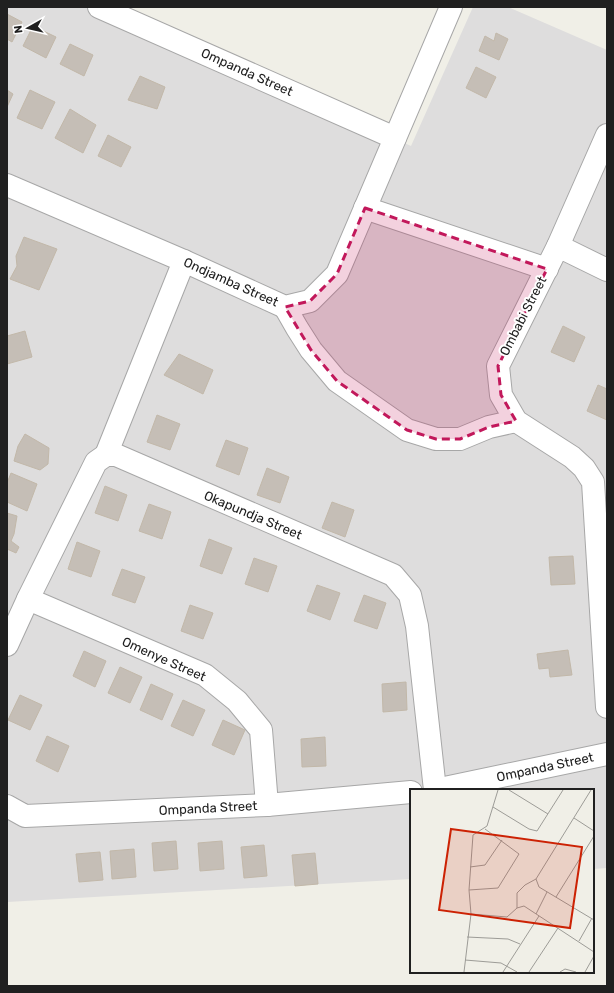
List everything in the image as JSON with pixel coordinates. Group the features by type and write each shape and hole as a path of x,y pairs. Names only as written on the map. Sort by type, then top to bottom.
{"street":[{"name":"Ompanda Street","path":"100,7 395,138"},
{"name":"Ondjamba Street","path":"7,185 184,261 285,307 310,301 337,274 451,7"},
{"name":"Ombabi Street","path":"607,135 558,246 498,366 501,395 516,421 572,457 584,468 593,482 607,707"},
{"path":"365,208 547,269"},
{"path":"558,246 607,270"},
{"path":"7,645 28,599 96,462 106,455 184,261"},
{"path":"285,307 311,350 337,380 407,430 436,439 460,439 488,427 516,421"},
{"name":"Okapundja Street","path":"106,455 116,455 393,575 410,595 417,626 435,789"},
{"name":"Omenye Street","path":"28,599 205,675 237,701 260,730 267,805"},
{"name":"Ompanda Street","path":"440,789 607,754"},
{"name":"Ompanda Street","path":"7,806 26,816 267,805 410,792"}],"highlighted area":[{"path":"365,208 547,269 498,366 501,395 516,421 489,427 460,439 436,439 407,430 337,381 311,350 285,307 310,301 337,274"}],"shaded area":[{"path":"7,7 99,7 411,146 473,7 508,7 607,50 607,868 594,869 594,789 410,789 410,879 7,902"}],"building":[{"path":"7,14 22,22 12,42 7,39"},
{"path":"33,26 56,37 46,58 23,46"},
{"path":"496,33 508,39 499,60 479,51 485,36 494,41"},
{"path":"70,44 93,55 84,76 60,64"},
{"path":"476,67 496,77 486,98 466,88"},
{"path":"140,76 165,87 157,109 128,100"},
{"path":"7,90 13,94 7,107"},
{"path":"30,90 55,102 42,129 17,118"},
{"path":"70,109 96,125 83,153 55,138"},
{"path":"108,135 131,147 121,167 98,156"},
{"path":"24,237 57,249 39,290 10,279 17,266 16,256"},
{"path":"563,326 585,337 574,362 551,352"},
{"path":"25,331 32,357 7,364 7,336"},
{"path":"179,354 213,370 203,394 164,375"},
{"path":"598,385 607,389 607,420 587,411"},
{"path":"157,415 180,424 170,450 147,442"},
{"path":"25,434 49,448 48,464 40,470 14,461 18,446"},
{"path":"226,440 248,448 239,475 216,466"},
{"path":"267,468 289,477 280,503 257,495"},
{"path":"11,473 37,484 27,511 7,502 7,483"},
{"path":"105,486 127,495 118,521 95,513"},
{"path":"332,502 354,510 345,537 322,528"},
{"path":"149,504 171,512 162,539 139,531"},
{"path":"7,513 17,516 14,534 11,541 19,547 16,553 7,549"},
{"path":"209,539 232,548 222,574 200,566"},
{"path":"77,542 100,551 91,577 68,569"},
{"path":"573,556 575,584 551,585 549,557"},
{"path":"254,558 277,566 268,592 245,584"},
{"path":"122,569 145,577 135,603 112,595"},
{"path":"317,585 340,593 330,620 307,611"},
{"path":"364,595 386,603 377,629 354,621"},
{"path":"190,605 213,613 203,639 181,631"},
{"path":"568,650 572,675 550,677 549,668 539,669 537,654"},
{"path":"84,651 106,661 95,687 73,676"},
{"path":"120,667 142,677 130,703 108,693"},
{"path":"406,682 407,710 383,712 382,684"},
{"path":"151,684 173,694 162,720 140,710"},
{"path":"20,695 42,705 30,730 8,720"},
{"path":"183,700 205,710 193,736 171,726"},
{"path":"223,720 245,730 234,755 212,745"},
{"path":"47,736 69,746 58,772 36,761"},
{"path":"325,737 326,766 302,767 301,739"},
{"path":"176,841 178,869 154,871 152,843"},
{"path":"222,841 224,869 200,871 198,843"},
{"path":"264,845 267,876 244,878 241,847"},
{"path":"134,849 136,877 112,879 110,851"},
{"path":"100,852 103,880 79,882 76,854"},
{"path":"315,853 318,884 295,886 292,855"}]}
